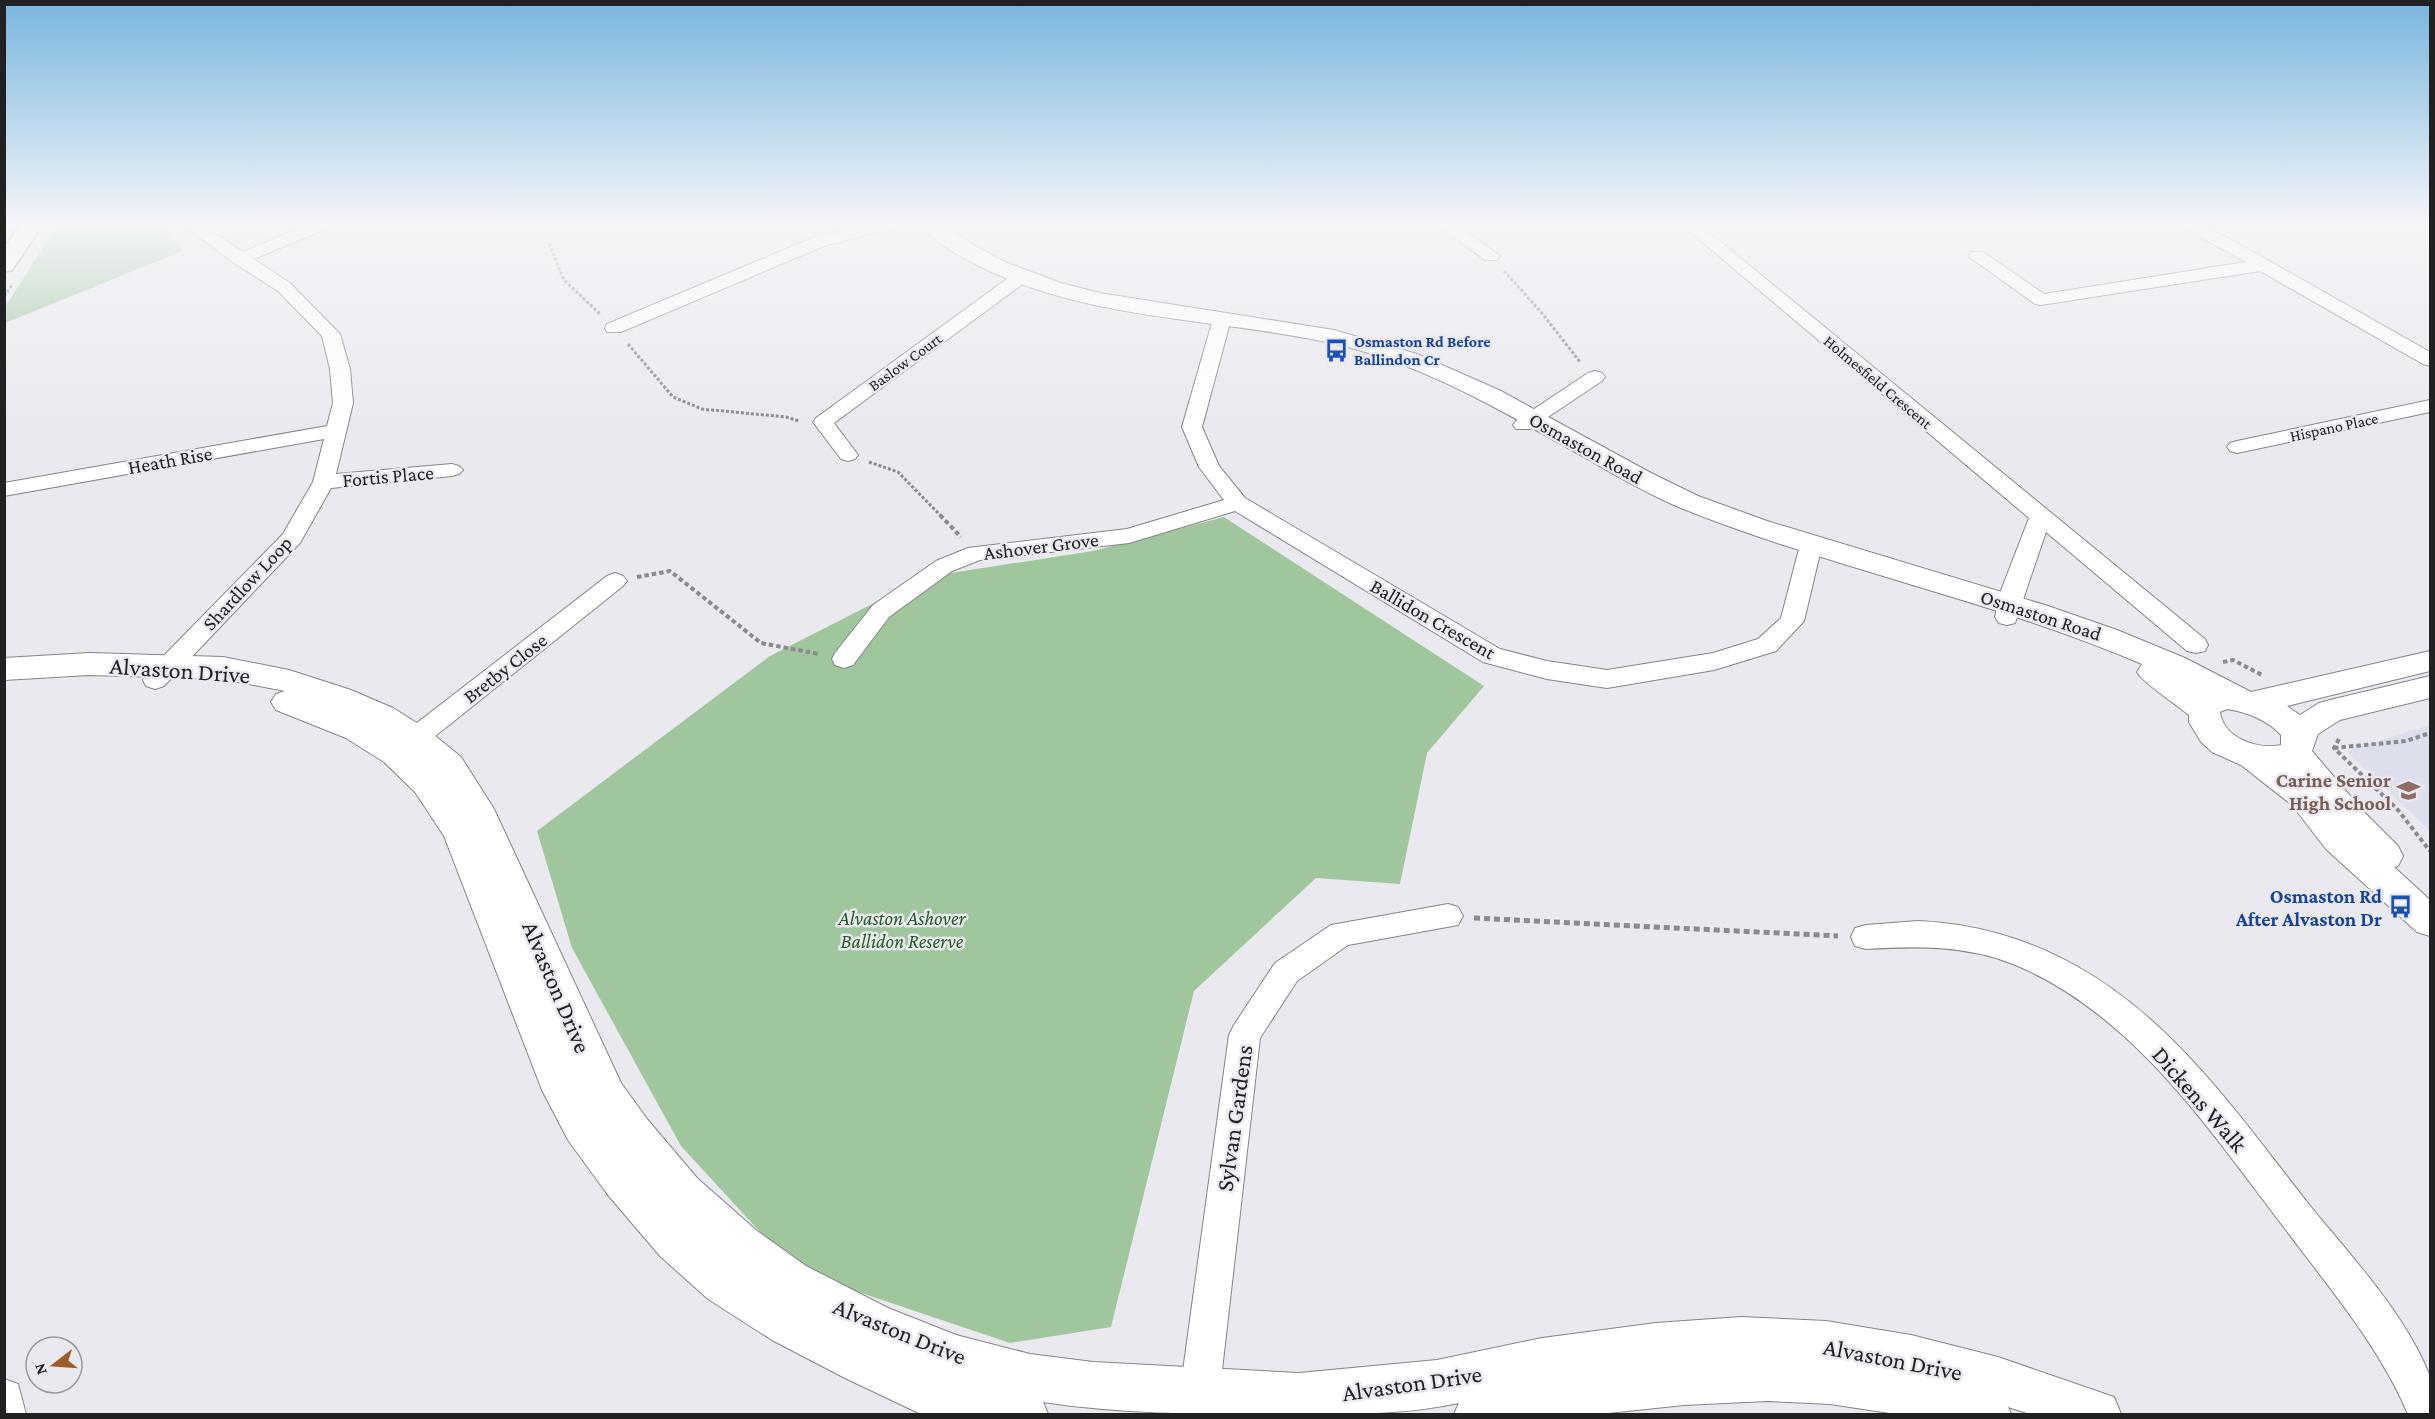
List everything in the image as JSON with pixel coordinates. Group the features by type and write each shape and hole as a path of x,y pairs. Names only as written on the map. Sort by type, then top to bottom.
{"street":[{"name":"Shardlow Loop","path":"162,673 292,538 324,482 343,403 340,369 331,334 288,290"},
{"path":"614,328 704,290"},
{"name":"Baslow Court","path":"823,422 1002,290"},
{"name":"Osmaston Road","path":"1041,290 1101,312 1221,323 1275,333 1386,360 1528,422 1624,483 1724,527 1810,550 2147,652 2271,711 2286,722 2297,746"},
{"name":"Holmesfield Crescent","path":"1768,290 2196,645"},
{"path":"2027,290 2041,300 2103,290"},
{"path":"2307,290 2430,360"},
{"name":"Ballidon Crescent","path":"1221,323 1192,427 1209,467 1237,503 1492,656 1547,670 1607,679 1714,661 1767,645 1792,621 1810,550"},
{"path":"1528,422 1595,377"},
{"name":"Hispano Place","path":"2237,447 2430,406"},
{"path":"823,422 848,455"},
{"name":"Heath Rise","path":"4,490 335,431"},
{"name":"Fortis Place","path":"324,482 452,470"},
{"name":"Ashover Grove","path":"844,658 881,611 944,566 976,553 1129,536 1237,503"},
{"path":"2009,611 2012,594 2040,517"},
{"name":"Bretby Close","path":"406,746 615,581"},
{"name":"Osmaston Road","path":"2009,611 2145,668 2167,680 2204,711"},
{"path":"2430,662 2246,701 2216,700 2208,704 2204,711 2207,727 2218,739 2253,757 2304,796 2338,839 2430,921"},
{"name":"Alvaston Drive","path":"4,669 89,664 162,673"},
{"name":"Alvaston Drive","path":"4,684 223,668 289,681 340,698 382,716 406,746 459,831 504,940 556,1077 583,1126 623,1181 675,1241 724,1283 788,1324 861,1362 929,1394 1024,1414"},
{"path":"2253,757 2278,760 2297,746 2307,726 2330,711 2430,687"},
{"name":"Alvaston Drive","path":"406,746 449,766 482,818 590,1062 607,1095 632,1133 682,1193 741,1247 790,1282 874,1325 956,1358 1030,1377 1198,1404 1437,1384 1542,1361 1656,1346 1741,1340 1826,1344 1911,1358 1998,1380 2097,1414"},
{"path":"2297,746 2351,820 2430,895"},
{"name":"Sylvan Gardens","path":"1198,1404 1245,1035 1286,972 1341,934 1448,916"},
{"name":"Dickens Walk","path":"1866,937 1925,934 1974,941 2026,956 2065,976 2109,1005 2161,1051 2213,1108 2385,1332 2420,1396 2427,1414"},
{"name":"Alvaston Drive","path":"1478,1414 1535,1401 1629,1387 1757,1377 1810,1379 1881,1388 1986,1414"},
{"path":"4,1398 7,1414"}],"path":[{"path":"575,290 614,328 673,397 702,409 786,417 809,424 823,422"},
{"path":"1522,290 1578,360 1595,377"},
{"path":"848,455 898,472 976,553"},
{"path":"615,581 670,571 761,643 844,658"},
{"path":"2334,748 2406,741 2430,733"},
{"path":"2334,748 2340,736"},
{"path":"2334,748 2391,803 2418,832 2430,851"},
{"path":"1448,916 1866,937"}],"shaded area":[{"name":"Carine Senior High School","path":"2430,725 2430,831 2346,751"}],"green space":[{"path":"16,290 86,290 5,323 5,307"},
{"name":"Alvaston Ashover Ballidon Reserve","path":"1224,517 1484,686 1427,753 1400,884 1316,878 1194,991 1111,1327 1010,1343 796,1271 681,1146 572,948 537,831 770,656 925,577 1093,551"}],"place":[{"name":"Osmaston Rd Before Ballindon Cr","path":"1336,350"},
{"name":"Carine Senior High School","path":"2409,791"},
{"name":"Osmaston Rd After Alvaston Dr","path":"2400,907"}]}
